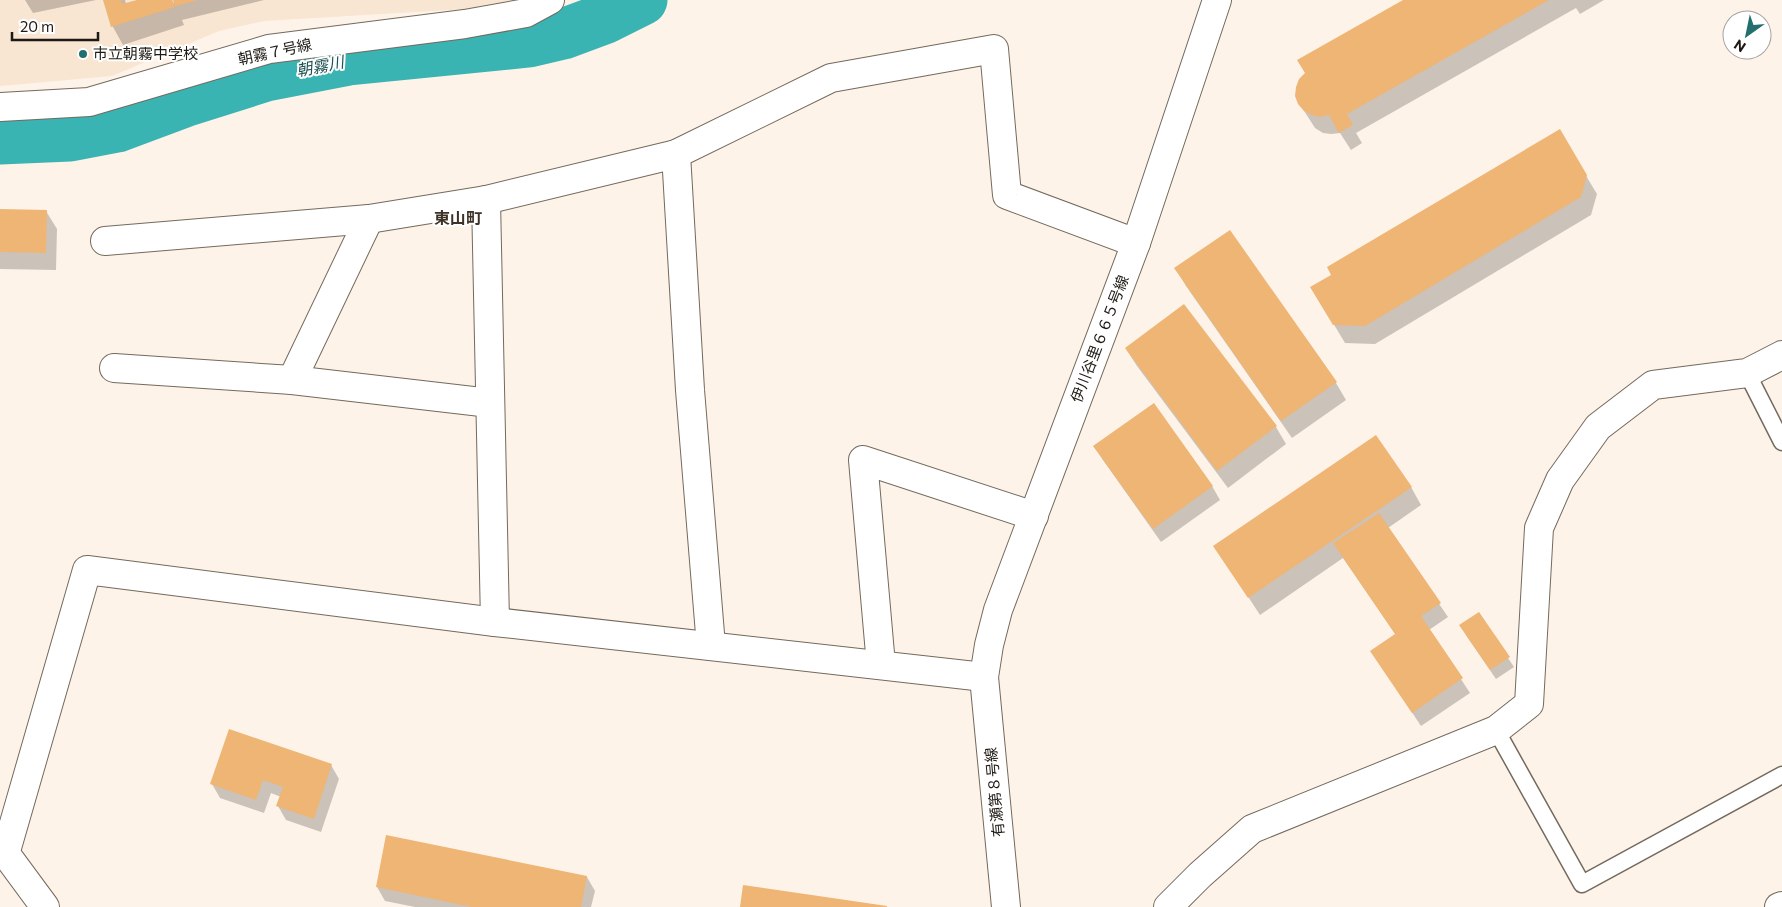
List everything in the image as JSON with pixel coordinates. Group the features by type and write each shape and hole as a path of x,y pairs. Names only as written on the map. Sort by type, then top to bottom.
{"street":[{"name":"朝霧７号線","path":"0,107 89,102 269,50 465,24 526,13 550,0"},
{"name":"伊川谷里６６５号線","path":"984,677 989,645 998,610 1136,242 1217,0"},
{"path":"104,242 369,219 486,200 676,154 831,78 994,49 1007,195 1136,242"},
{"path":"676,154 690,390 711,646"},
{"path":"486,200 495,622"},
{"path":"292,380 369,219"},
{"path":"1168,907 1200,875 1252,829 1496,730 1529,704 1539,528 1560,480 1598,427 1654,385 1747,373 1782,355"},
{"path":"114,368 292,380 490,403"},
{"path":"881,665 863,460 1034,516"},
{"path":"51,906 3,848 88,570 495,622 984,677"},
{"name":"有瀬第８号線","path":"984,677 1006,907"}],"lane":[{"path":"1747,373 1782,442"},
{"path":"1496,730 1582,884 1782,775"}],"shaded area":[{"name":"市立朝霧中学校","path":"0,0 516,0 482,8 264,21 219,31 112,76 0,86"}],"building":[{"path":"103,0 121,0 122,4 137,0 172,0 175,7 111,27"},
{"path":"173,0 195,0 195,1 175,6"},
{"path":"1403,0 1549,0 1347,114 1353,125 1339,133 1329,115 1320,117 1304,111 1298,104 1295,96 1299,79 1305,73 1297,60"},
{"path":"1560,129 1587,175 1581,197 1365,326 1333,325 1310,287 1331,275 1327,267"},
{"path":"0,209 47,210 46,253 0,252"},
{"path":"1230,230 1337,382 1281,421 1174,268"},
{"path":"1184,304 1277,426 1217,471 1125,348"},
{"path":"1154,403 1213,486 1153,529 1093,446"},
{"path":"1376,435 1412,487 1248,598 1213,546"},
{"path":"1379,513 1441,603 1421,616 1463,678 1412,713 1370,651 1395,634 1333,543"},
{"path":"1479,612 1510,657 1490,670 1459,625"},
{"path":"229,729 332,764 314,819 276,806 283,787 263,780 256,800 210,784"},
{"path":"386,835 587,876 581,907 472,907 376,887"},
{"path":"743,885 887,906 887,907 740,907"}],"waterway":[{"name":"朝霧川","path":"0,139 70,136 117,127 184,102 266,76 349,60 529,42 563,34 606,18 642,0"}],"place":[{"name":"市立朝霧中学校","path":"83,54"}],"district":[{"name":"東山町","path":"458,218"}]}
